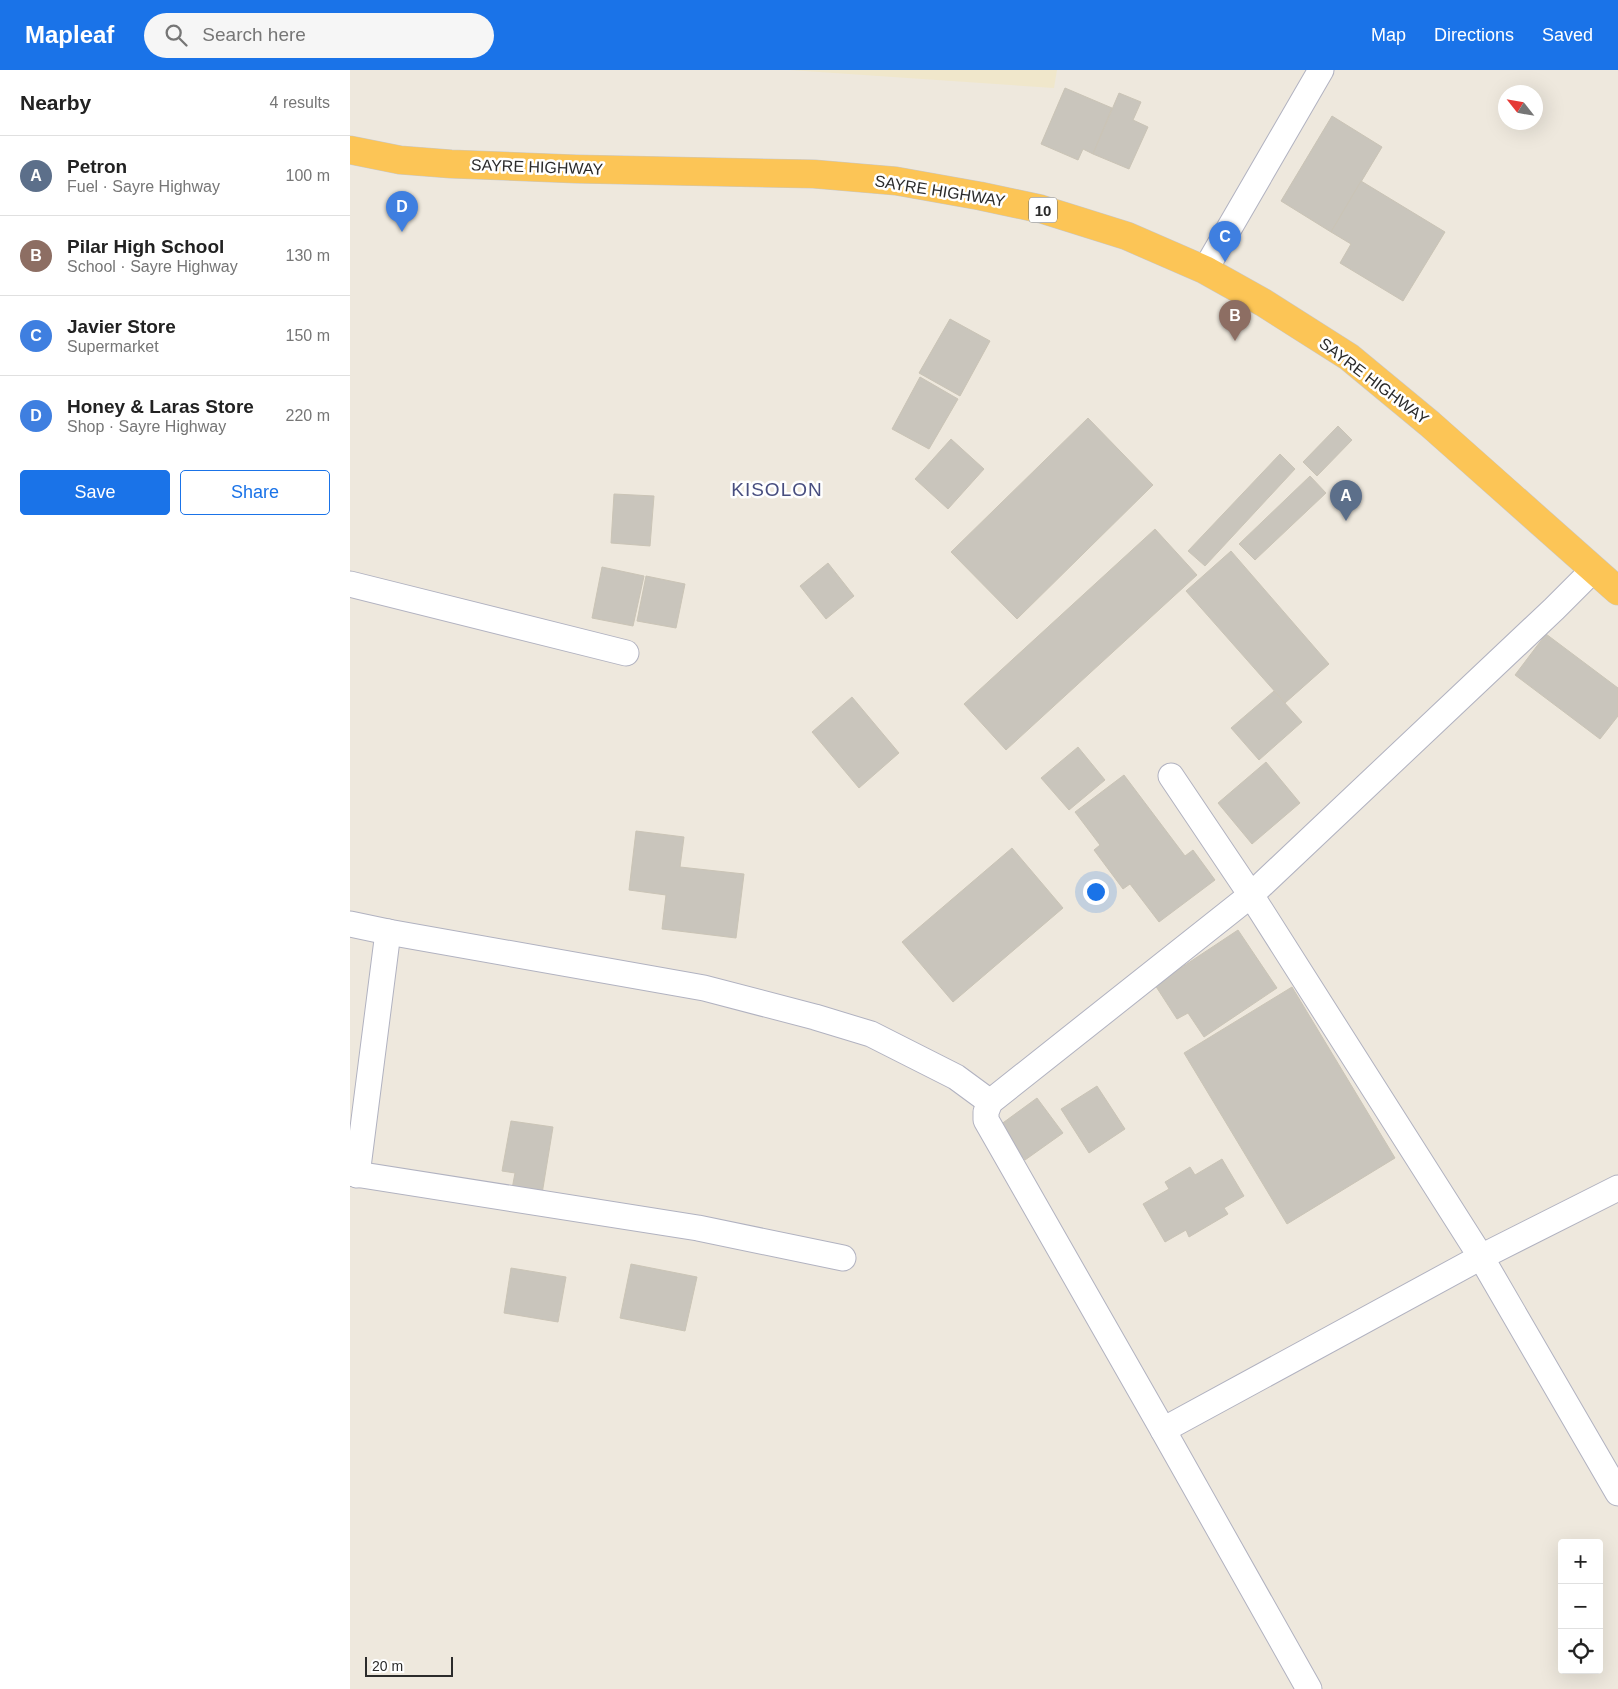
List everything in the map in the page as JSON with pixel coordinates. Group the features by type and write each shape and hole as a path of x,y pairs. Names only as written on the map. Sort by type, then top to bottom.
{"highway":[{"name":"SAYRE HIGHWAY","path":"350,150 400,160 451,164 576,169 814,174 896,181 1041,209 1127,236 1205,270 1264,303 1349,357 1430,424 1618,591"}],"street":[{"path":"1205,270 1321,70"},
{"path":"1309,1689 986,1120 986,1112 990,1102 1251,896 1594,569"},
{"path":"350,584 626,653"},
{"path":"1171,776 1251,896 1481,1257 1618,1493"},
{"path":"350,924 704,988 815,1017 871,1034 956,1077 990,1102"},
{"path":"388,932 354,1174 698,1228 843,1258"},
{"path":"1163,1430 1481,1257 1618,1188"}],"shaded area":[{"path":"790,70 1057,70 1054,88"}],"building":[{"path":"1065,88 1112,108 1093,154 1083,149 1078,160 1041,144"},
{"path":"1119,93 1141,102 1133,120 1148,127 1129,169 1093,154"},
{"path":"1332,116 1382,147 1331,232 1281,201"},
{"path":"1361,181 1445,232 1403,301 1340,263 1351,244 1331,232"},
{"path":"950,319 990,341 960,396 919,373"},
{"path":"920,377 958,399 929,449 892,429"},
{"path":"1088,418 1153,485 1017,619 951,552"},
{"path":"1338,426 1352,440 1317,476 1303,462"},
{"path":"951,439 984,469 948,509 915,479"},
{"path":"1280,454 1295,469 1205,566 1188,551"},
{"path":"1310,476 1326,493 1255,560 1239,544"},
{"path":"614,494 654,496 650,546 611,543"},
{"path":"1155,529 1197,575 1006,750 964,704"},
{"path":"1231,551 1329,664 1285,703 1186,591"},
{"path":"828,563 854,596 826,619 800,586"},
{"path":"602,567 644,576 633,626 592,618"},
{"path":"646,576 685,584 676,628 637,621"},
{"path":"1546,634 1618,688 1618,716 1600,739 1515,675"},
{"path":"1274,691 1302,722 1259,760 1231,728"},
{"path":"852,697 899,753 859,788 812,732"},
{"path":"1078,747 1105,780 1069,810 1041,778"},
{"path":"1266,762 1300,803 1252,844 1218,803"},
{"path":"1124,775 1185,856 1193,850 1215,880 1159,922 1130,884 1123,889 1094,850 1100,845 1075,812"},
{"path":"636,831 684,837 680,867 744,874 736,938 662,929 666,895 629,890"},
{"path":"1012,848 1063,908 953,1002 902,942"},
{"path":"1238,930 1277,988 1204,1037 1188,1013 1177,1019 1155,985"},
{"path":"1292,987 1395,1158 1287,1224 1184,1053"},
{"path":"1097,1086 1125,1129 1089,1153 1061,1109"},
{"path":"1037,1098 1063,1133 1025,1160 1000,1125"},
{"path":"511,1121 553,1127 542,1194 512,1189 515,1173 502,1171"},
{"path":"1222,1159 1244,1196 1224,1208 1228,1214 1189,1237 1186,1230 1165,1242 1143,1204 1169,1189 1165,1182 1190,1167 1195,1175"},
{"path":"631,1264 697,1277 685,1331 620,1318"},
{"path":"511,1268 566,1277 558,1322 504,1313"}],"place":[{"name":"Honey & Laras Store","path":"402,232"},
{"name":"Javier Store","path":"1225,262"},
{"name":"Pilar High School","path":"1235,341"},
{"name":"Petron","path":"1346,521"}],"district":[{"name":"KISOLON","path":"777,489"}]}
